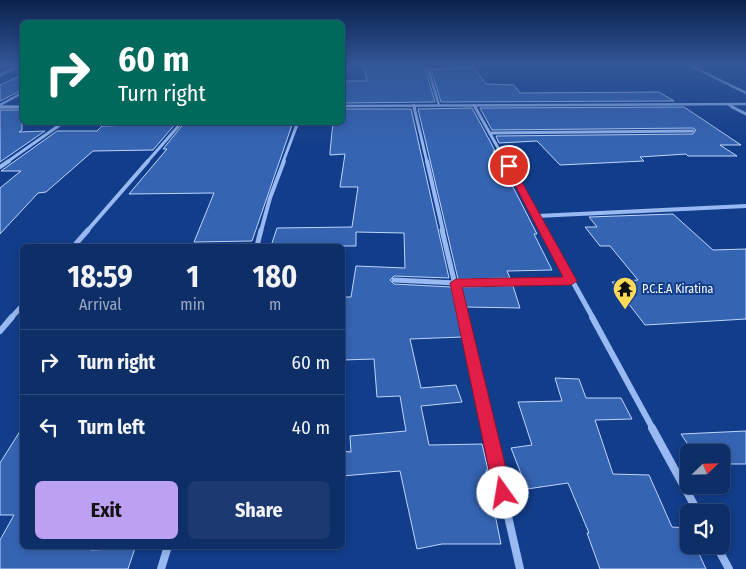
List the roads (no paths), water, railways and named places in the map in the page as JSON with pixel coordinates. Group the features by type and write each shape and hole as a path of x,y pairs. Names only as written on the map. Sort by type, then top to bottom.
{"street":[{"path":"435,92 439,105"},
{"path":"0,106 20,94"},
{"path":"728,104 746,114"},
{"path":"345,106 746,104"},
{"path":"414,105 520,569"},
{"path":"474,105 537,216 694,504"},
{"path":"0,106 20,107"},
{"path":"0,167 60,125"},
{"path":"76,244 179,125"},
{"path":"258,244 270,198 297,125"},
{"path":"491,134 693,131"},
{"path":"537,216 746,206"},
{"path":"394,280 456,283 571,281"},
{"path":"0,332 20,308"},
{"path":"161,569 167,549"},
{"path":"721,554 729,569"}],"place":[{"name":"P.C.E.A Kiratina","path":"625,310"}]}
